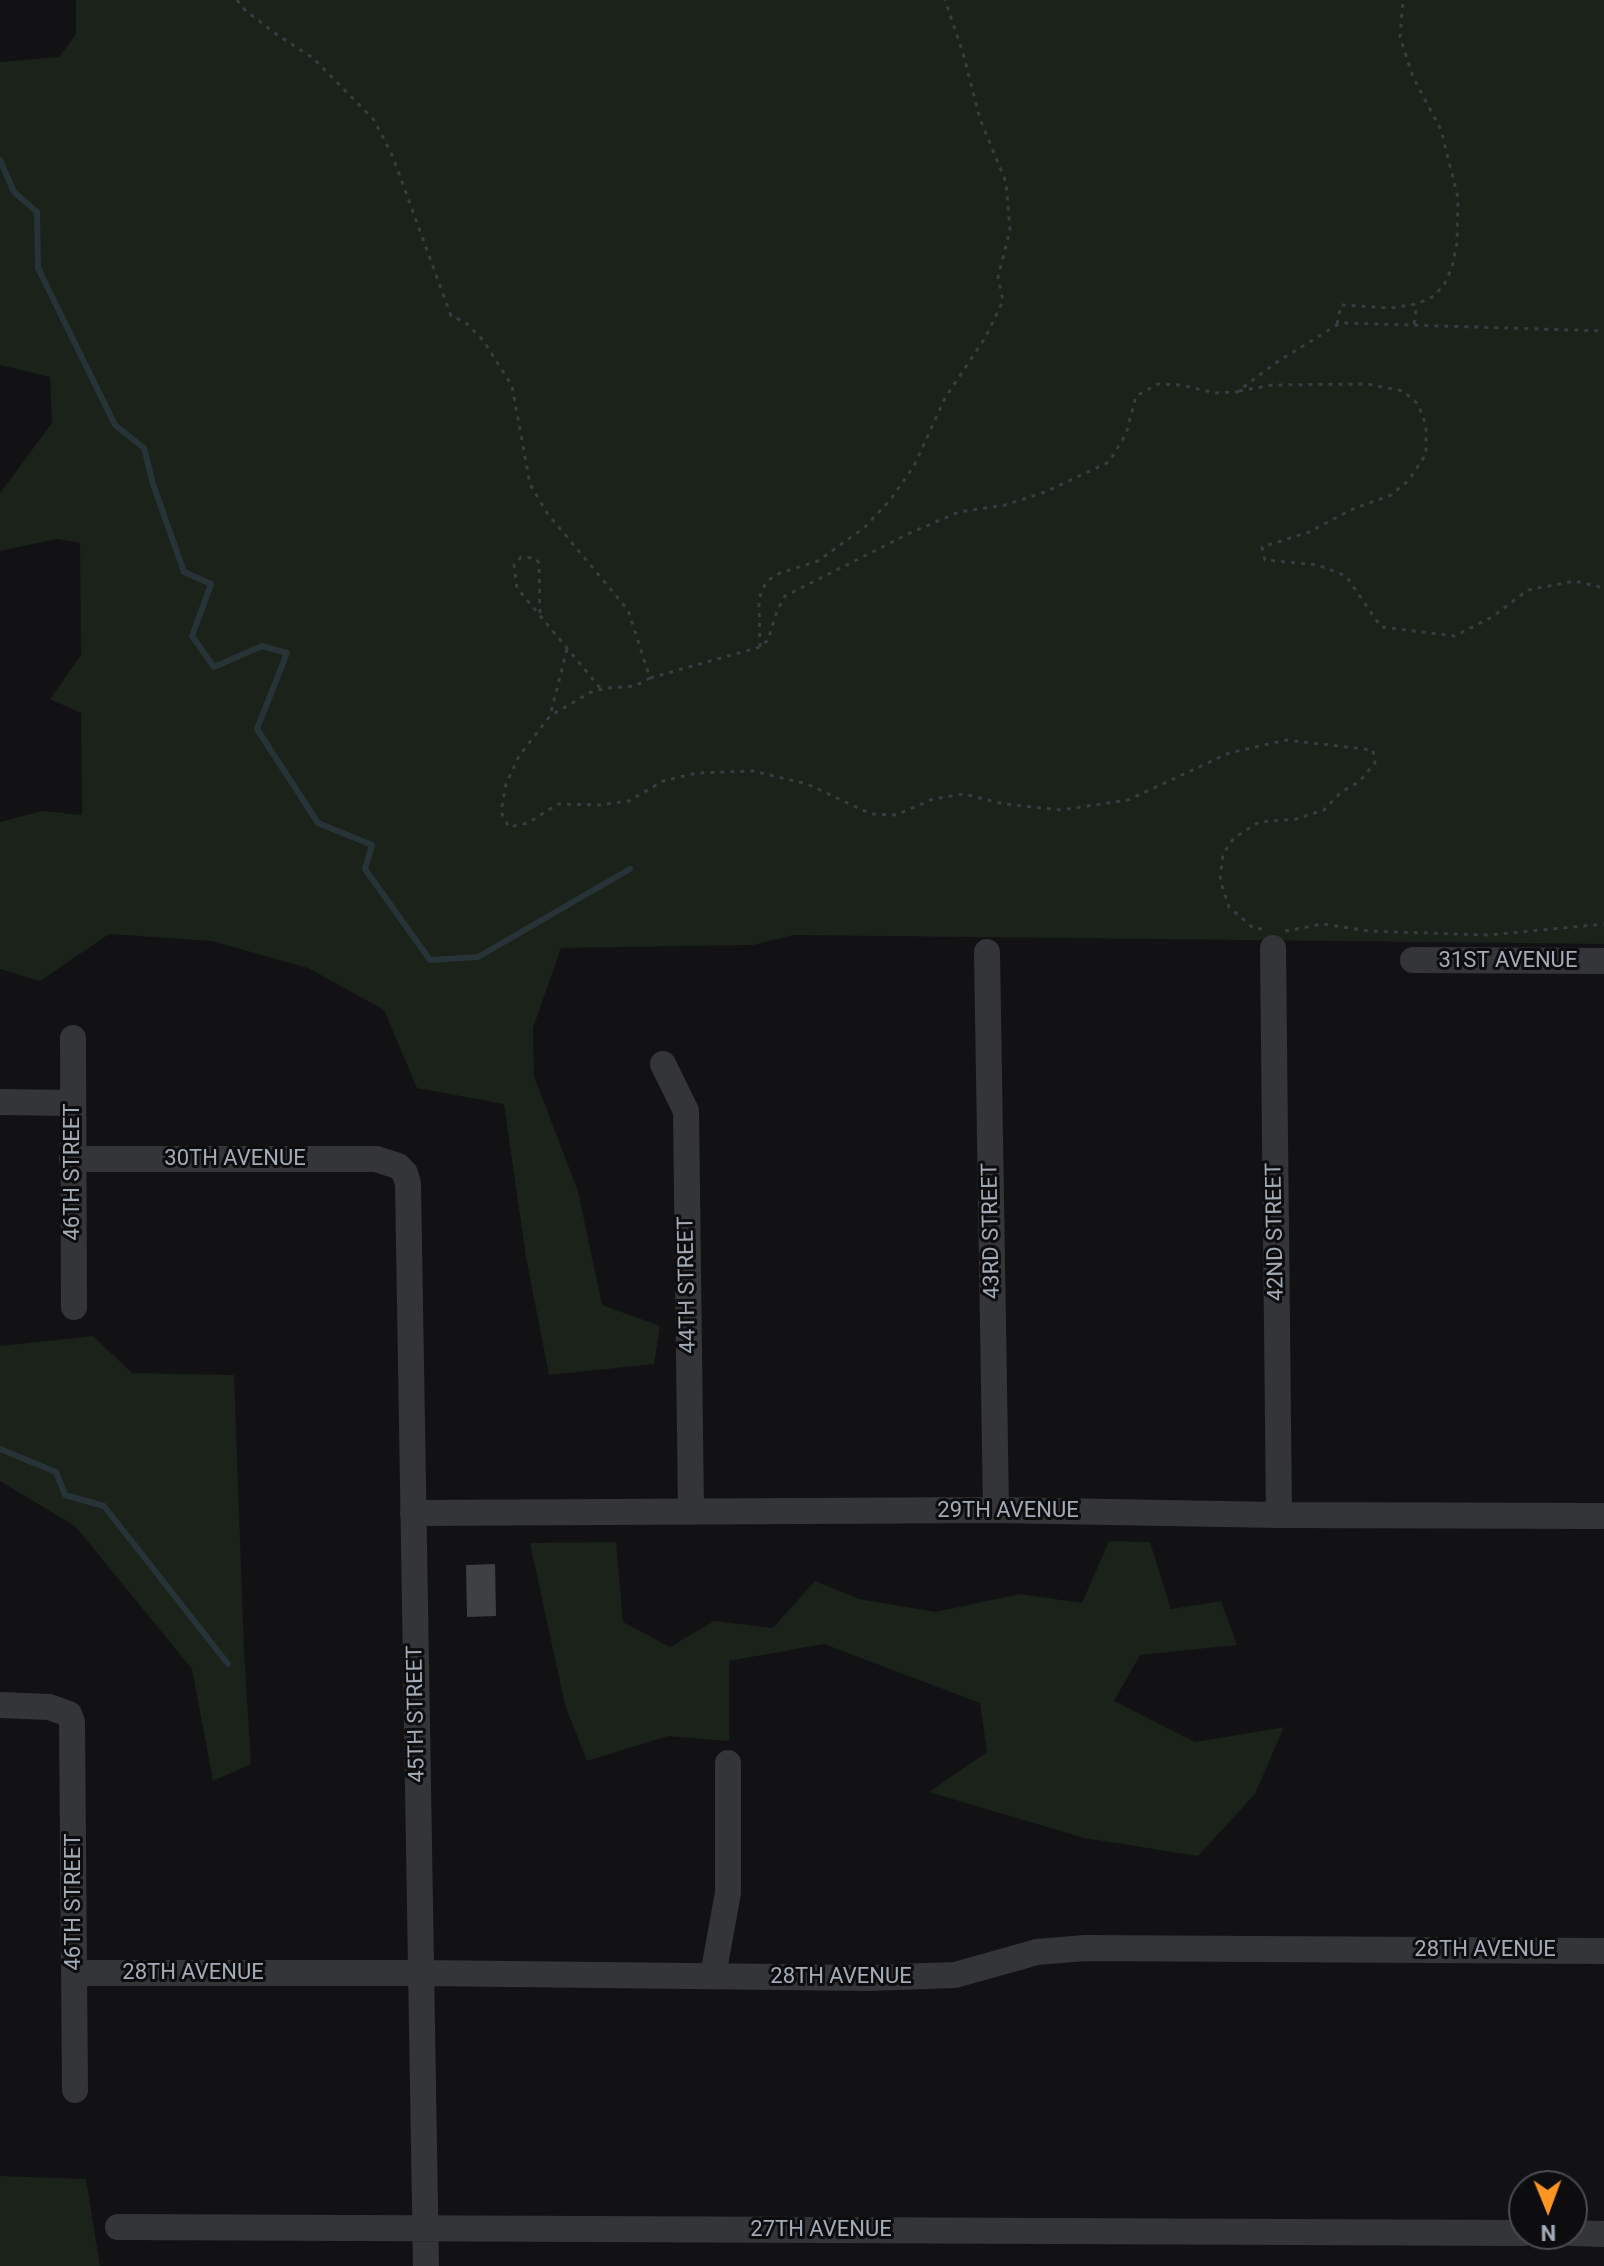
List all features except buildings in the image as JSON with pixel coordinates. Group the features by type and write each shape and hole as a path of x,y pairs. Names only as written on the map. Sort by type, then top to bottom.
{"street":[{"name":"42ND STREET","path":"1275,936 1279,1515"},
{"name":"43RD STREET","path":"987,952 996,1510"},
{"name":"31ST AVENUE","path":"1413,960 1604,961"},
{"name":"46TH STREET","path":"73,1038 74,1307"},
{"name":"44TH STREET","path":"663,1064 686,1111 691,1512"},
{"path":"0,1102 73,1103"},
{"name":"30TH AVENUE","path":"72,1159 376,1159 398,1166"},
{"name":"45TH STREET","path":"398,1166 405,1173 410,1201 426,2266"},
{"name":"29TH AVENUE","path":"413,1513 996,1510 1604,1516"},
{"name":"46TH STREET","path":"0,1705 37,1704 69,1714 73,1732 75,2090"},
{"path":"713,1975 728,1893 728,1763"},
{"name":"28TH AVENUE","path":"74,1973 931,1977 973,1972 1037,1952 1085,1948 1604,1951"},
{"name":"27TH AVENUE","path":"118,2227 1508,2233"}],"path":[{"path":"237,0 246,11 313,58 374,120 393,157 451,316 465,322 483,340 512,386 530,484 547,513 628,610 650,678"},
{"path":"760,647 759,604 767,581 780,573 818,561 865,527 891,499 914,466 945,398 985,338 1003,301 998,277 1010,230 1006,182 980,119 945,0"},
{"path":"1337,325 1341,305 1391,308 1417,304 1434,296 1445,283 1452,267 1457,243 1458,198 1441,130 1413,77 1400,37 1403,0"},
{"path":"1414,324 1417,304"},
{"path":"1237,392 1277,362 1345,323 1604,331"},
{"path":"550,716 601,689 635,686 650,678 760,647 768,640 785,596 959,512 1005,505 1045,492 1109,462 1126,434 1136,396 1158,384 1181,385 1215,393 1272,385 1367,384 1403,391 1418,404 1426,425 1426,454 1409,480 1391,495 1353,509 1309,532 1262,547 1265,560 1318,565 1346,576 1381,627 1455,636 1492,617 1528,590 1575,581 1604,588"},
{"path":"540,613 539,563 535,558 521,557 514,565 517,588 601,689"},
{"path":"567,649 550,716 519,756 506,784 501,812 509,827 528,823 558,804 599,805 629,801 663,781 697,773 753,771 807,784 871,814 896,815 933,799 964,794 1004,804 1061,810 1128,800 1229,753 1286,740 1373,750 1375,763 1359,782 1341,792 1324,810 1296,819 1259,822 1234,838 1223,854 1220,880 1229,907 1253,928 1275,936 1323,924 1369,931 1489,935 1604,924"}],"shaded area":[{"path":"76,0 1604,0 1604,944 794,935 753,945 561,948 533,1028 534,1076 578,1191 602,1305 660,1326 654,1364 549,1375 526,1257 504,1104 417,1088 384,1010 308,968 212,941 109,934 40,981 0,969 0,822 42,811 82,815 81,713 50,699 81,655 80,543 57,539 0,551 0,493 52,423 50,377 0,365 0,62 59,57 76,34"},
{"path":"93,1336 132,1373 234,1375 251,1764 213,1781 192,1669 75,1526 0,1481 0,1346"},
{"path":"1109,1541 1150,1542 1171,1609 1221,1601 1237,1645 1140,1655 1114,1701 1195,1742 1284,1727 1255,1794 1198,1856 1084,1838 929,1792 987,1752 980,1703 824,1644 729,1661 729,1741 668,1736 587,1761 565,1705 530,1543 616,1542 623,1622 670,1647 714,1621 773,1628 815,1581 859,1599 935,1612 1020,1594 1082,1603"},
{"path":"0,2176 86,2179 100,2266 0,2266"}],"waterway":[{"path":"0,160 14,192 37,212 38,268 115,425 144,448 153,484 184,572 211,584 192,636 214,667 262,646 287,653 257,729 318,823 372,845 365,869 430,960 478,957 630,869"},
{"path":"0,1449 56,1472 65,1495 104,1506 228,1664"}]}
